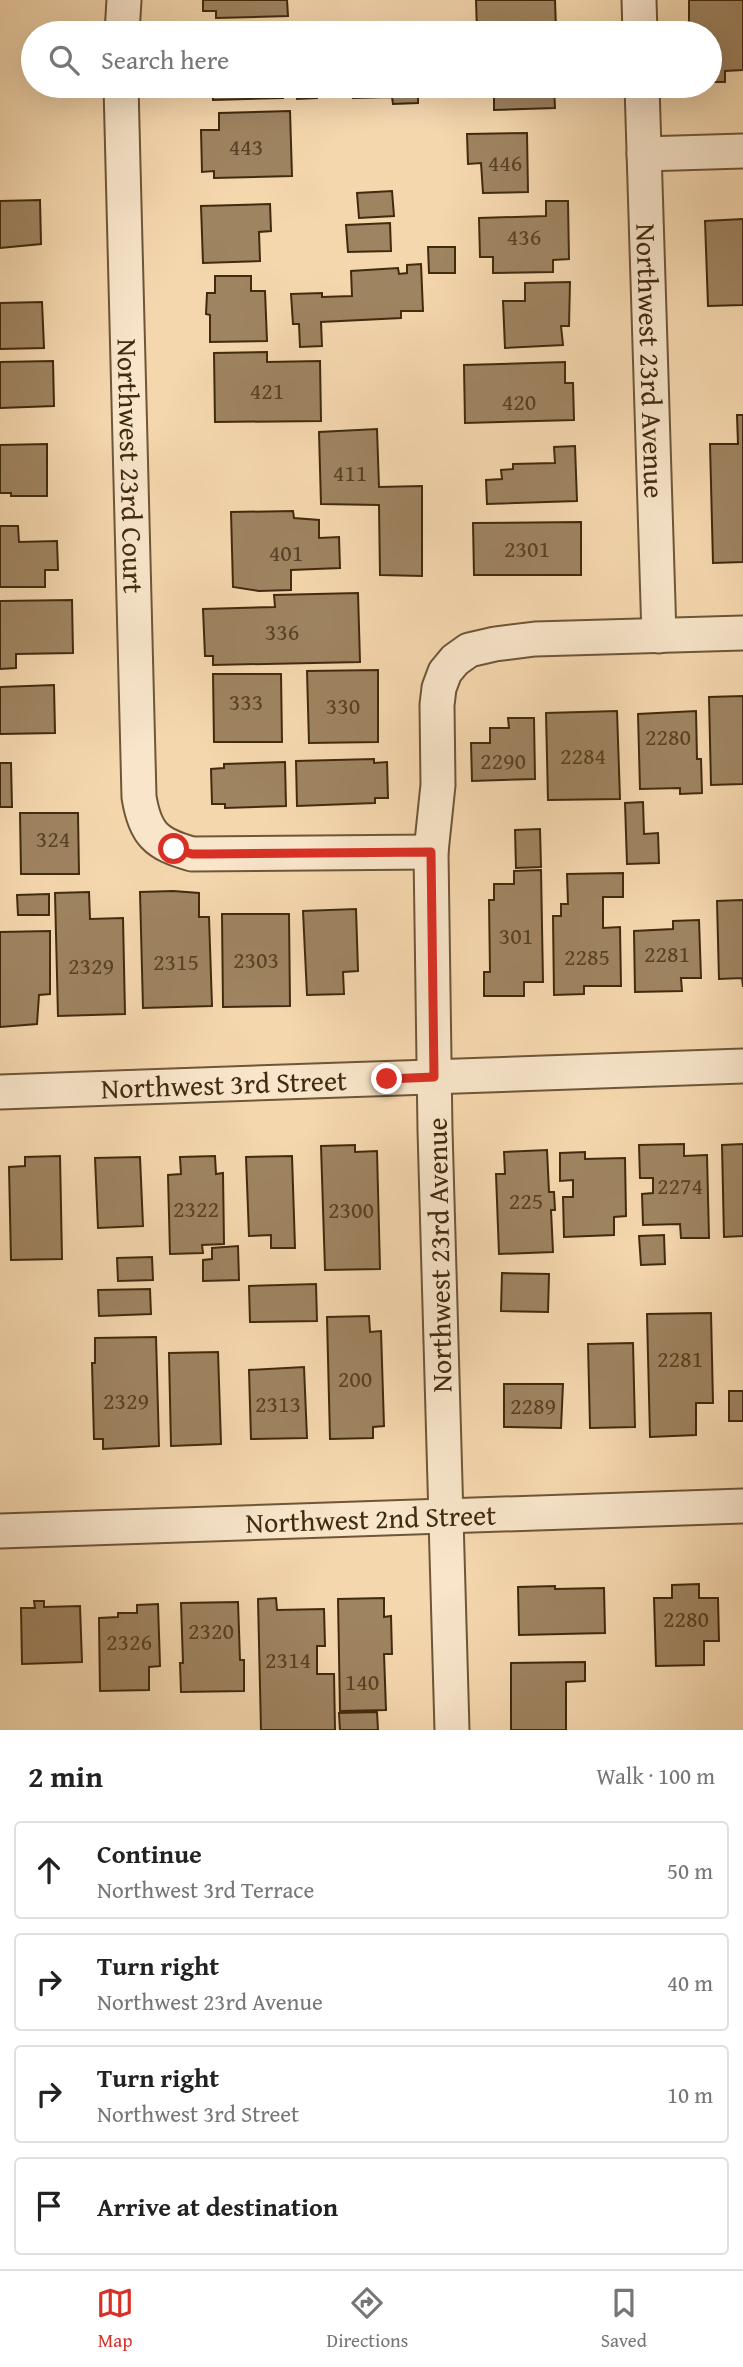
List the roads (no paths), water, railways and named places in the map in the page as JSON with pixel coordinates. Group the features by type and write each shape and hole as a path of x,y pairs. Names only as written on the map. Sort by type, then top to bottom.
{"street":[{"path":"123,21 124,0"},
{"path":"639,0 640,21"},
{"name":"Northwest 23rd Court","path":"121,98 139,797 142,816 149,831 159,841 174,849 200,854 431,852"},
{"name":"Northwest 23rd Avenue","path":"452,1730 434,1077 431,852 438,785 437,705 445,672 469,650 535,639 659,636 642,98"},
{"path":"644,154 743,151"},
{"path":"659,636 743,633"},
{"name":"Northwest 3rd Street","path":"0,1092 743,1066"},
{"name":"Northwest 2nd Street","path":"0,1531 743,1506"}]}
